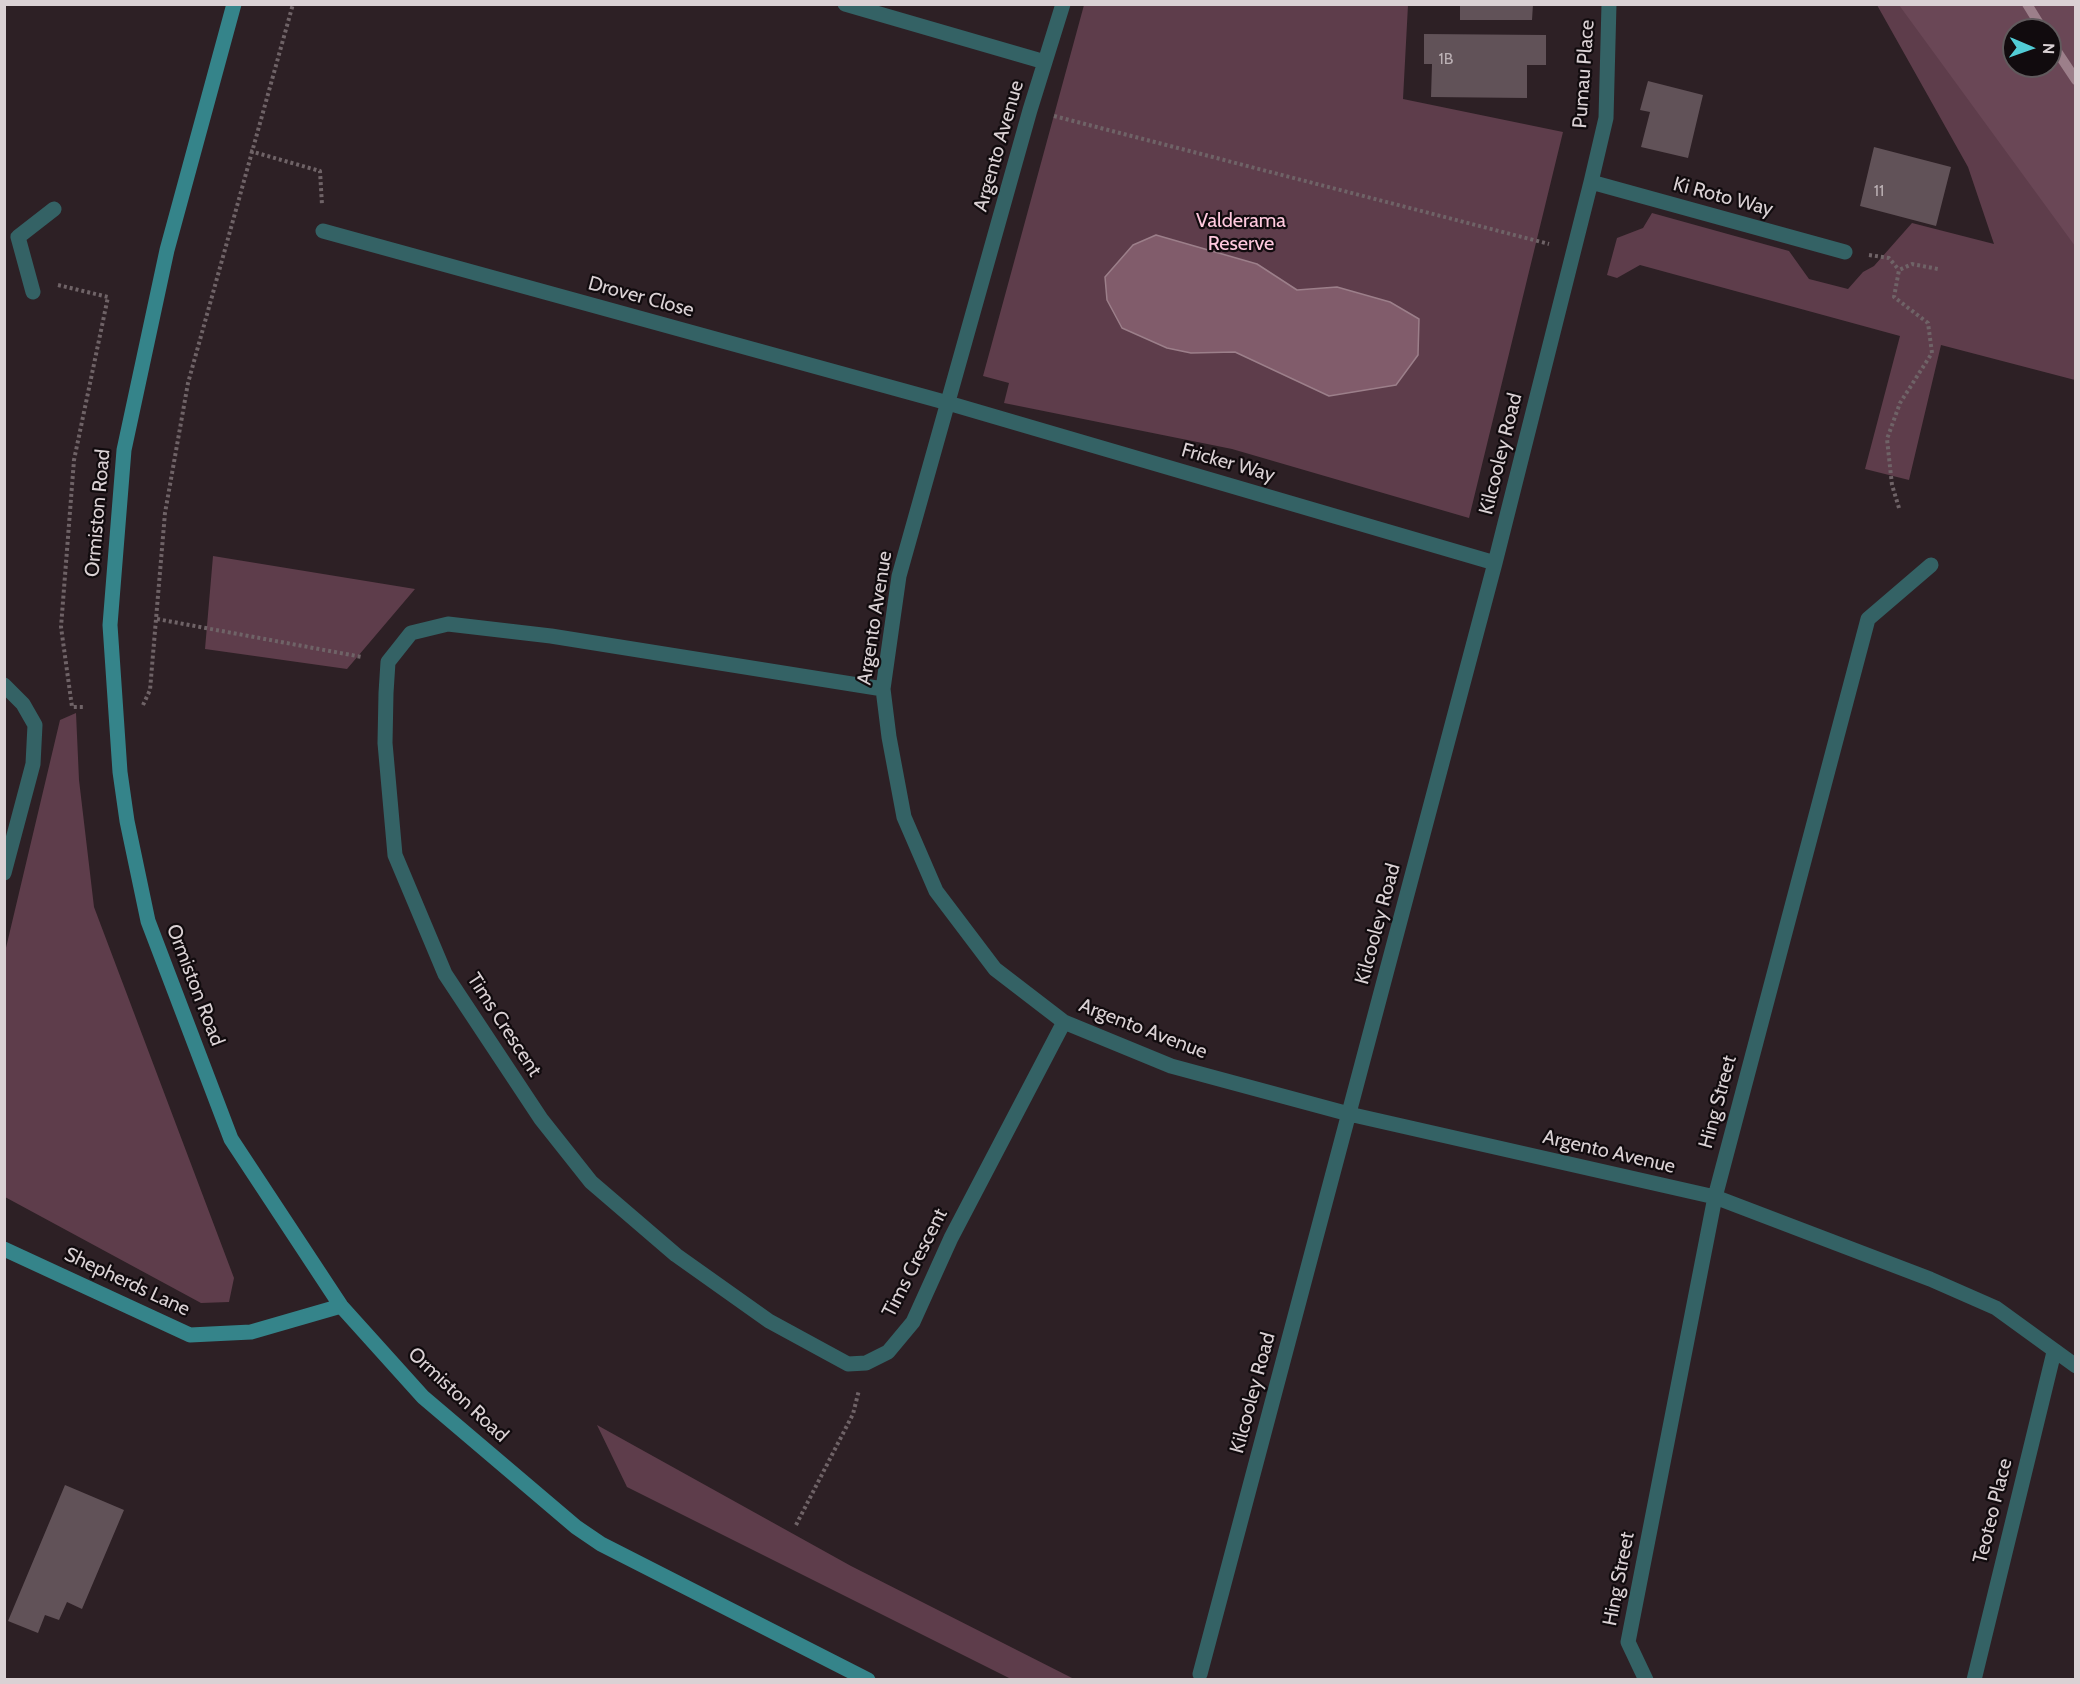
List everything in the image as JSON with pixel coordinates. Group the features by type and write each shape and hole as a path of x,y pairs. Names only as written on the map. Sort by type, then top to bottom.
{"main road":[{"name":"Ormiston Road","path":"234,4 167,250 124,450 110,625 120,772 127,821 148,921 231,1139 341,1306 423,1397 601,1545 868,1680"},
{"name":"Shepherds Lane","path":"4,1249 190,1335 251,1332 341,1306"}],"street":[{"path":"845,4 1045,62"},
{"name":"Argento Avenue","path":"1063,4 899,576 883,688 889,737 904,817 936,891 995,969 1064,1022 1172,1066 1349,1114 1714,1197 1930,1279 1996,1308 2076,1366"},
{"name":"Pumau Place","path":"1591,182 1606,118 1610,4"},
{"name":"Ki Roto Way","path":"1591,182 1845,252"},
{"name":"Kilcooley Road","path":"1200,1674 1495,563 1591,182"},
{"path":"33,292 11,236 54,209"},
{"name":"Drover Close","path":"323,231 948,403"},
{"name":"Fricker Way","path":"948,403 1495,563"},
{"name":"Hing Street","path":"1646,1680 1628,1642 1714,1197 1868,619 1931,565"},
{"path":"388,662 411,633 448,624 551,636 883,688"},
{"name":"Tims Crescent","path":"388,662 385,743 395,855 445,974 541,1119 591,1182 676,1255 769,1321 848,1364 866,1363 888,1352 913,1322 951,1238 1064,1022"},
{"path":"4,685 23,704 35,725 33,764 4,873"},
{"name":"Teoteo Place","path":"1974,1680 2054,1352"}],"path":[{"path":"142,706 150,690 165,513 176,442 191,371 250,151 293,4"},
{"path":"1051,115 1552,245"},
{"path":"250,151 320,171 323,231"},
{"path":"1875,255 1889,258 1899,270"},
{"path":"1899,270 1912,264 1938,269"},
{"path":"1899,270 1894,297 1928,323 1932,353 1900,403 1887,439 1892,485 1899,508"},
{"path":"49,282 108,297 74,460 61,627 72,707 83,707"},
{"path":"157,619 388,662"},
{"path":"796,1524 853,1414 866,1363"}],"green space":[{"name":"Valderama Reserve","path":"1084,5 1408,5 1403,99 1563,132 1469,518 1232,449 1004,403 1009,383 983,376"},
{"path":"1877,5 2075,5 2075,380 1941,345 1909,480 1865,469 1900,336 1640,265 1617,278 1607,275 1617,238 1643,228 1652,213 1789,251 1809,279 1848,289 1863,272 1874,266 1912,223 1994,244 1968,167"},
{"path":"213,556 415,589 347,669 205,649"},
{"path":"76,713 79,780 94,907 234,1278 229,1302 201,1303 5,1197 5,952 60,720"},
{"path":"597,1425 851,1566 1074,1679 1011,1679 627,1487"}],"shaded area":[{"path":"1899,5 2075,5 2075,246"},
{"path":"1156,235 1257,264 1297,290 1337,287 1390,302 1419,319 1418,355 1396,385 1329,396 1235,352 1191,353 1167,348 1122,328 1107,300 1105,277 1133,245"}],"building":[{"path":"1460,4 1533,4 1532,20 1460,20"},
{"path":"1424,34 1546,35 1546,65 1527,65 1527,98 1431,97 1432,64 1424,64"},
{"path":"1648,81 1703,95 1688,158 1641,147 1650,112 1640,110"},
{"path":"1874,147 1951,167 1936,226 1860,206"},
{"path":"65,1485 124,1510 82,1609 67,1602 59,1620 45,1615 38,1633 8,1621"}],"waterway":[{"path":"2027,4 2036,18"},
{"path":"2062,59 2076,80"}]}
